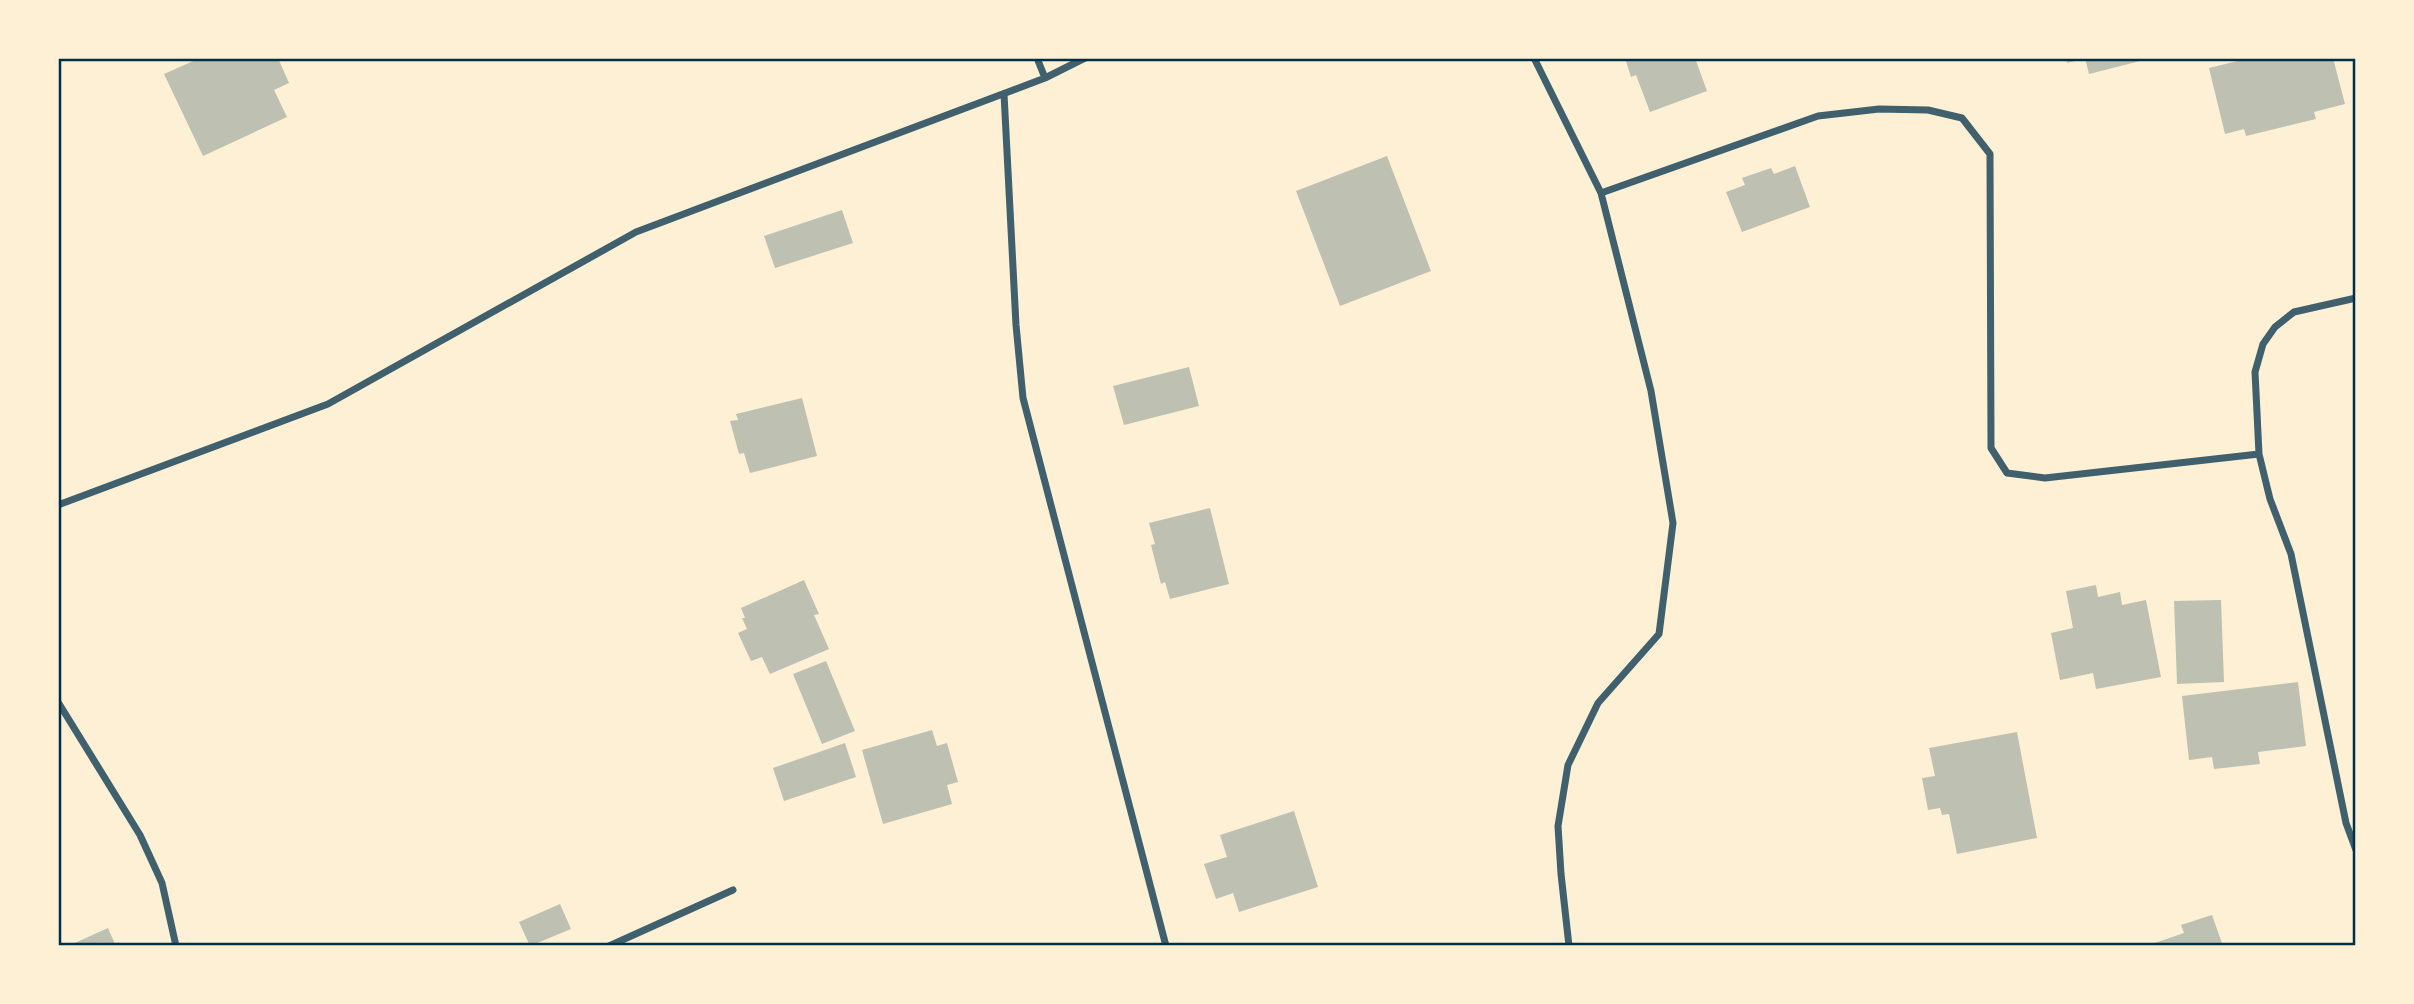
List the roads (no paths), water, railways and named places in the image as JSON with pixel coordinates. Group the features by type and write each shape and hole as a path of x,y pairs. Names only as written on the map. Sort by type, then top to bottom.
{"street":[{"path":"1037,58 1045,78"},
{"path":"58,505 328,404 636,233 1045,78 1084,58"},
{"path":"1534,58 1601,193 1651,391 1673,523 1659,634 1598,703 1568,765 1558,826 1569,946"},
{"path":"1004,94 1016,325 1023,398 1166,946"},
{"path":"1601,193 1818,116 1879,108 1928,110 1962,118 1990,154 1991,448 2007,473 2045,478 2259,454"},
{"path":"2356,298 2294,312 2275,327 2263,344 2255,372 2259,454 2270,499 2291,554 2346,822 2356,850"},
{"path":"58,702 140,835 162,883 176,946"},
{"path":"609,946 733,890"}]}
